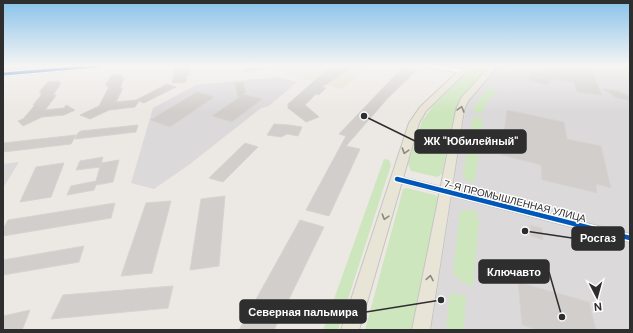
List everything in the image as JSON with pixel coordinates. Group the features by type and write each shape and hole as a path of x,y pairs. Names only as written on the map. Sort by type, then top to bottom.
{"main road":[{"path":"350,330 414,123 423,109 450,82"},
{"path":"421,330 447,191 457,126 464,100 480,82"}],"street":[{"name":"7-Я ПРОМЫШЛЕННАЯ УЛИЦА","path":"397,179 630,238"}],"shaded area":[{"path":"231,82 297,82 269,106 261,108 190,164 154,189 131,183 153,108 196,85"},
{"path":"315,82 351,82 341,89"},
{"path":"484,82 630,82 630,330 431,330 467,100"},
{"path":"19,162 3,188 3,164"}],"green space":[{"path":"458,82 474,82 460,97 453,120 442,174 437,177 411,171 408,164 422,121 433,106"},
{"path":"490,88 497,90 485,104 483,112 480,114 475,112 474,106"},
{"path":"476,117 481,119 483,123 475,180 472,182 466,180 463,176 473,118"},
{"path":"384,159 389,160 391,165 338,330 323,330"},
{"path":"407,188 435,195 439,198 415,330 365,330 403,189"},
{"path":"475,210 479,221 473,287 461,281 453,273 460,212"},
{"path":"450,293 466,296 464,330 446,330"}],"building":[{"path":"48,82 59,82 58,83 61,83 53,95 56,95 55,97 45,110 64,108 66,105 75,110 64,115 42,117 23,126 18,121 23,119 35,105 33,105 42,94 40,94 42,92 39,92"},
{"path":"107,82 123,82 120,88 122,87 122,90 116,102 136,100 167,84 176,87 144,103 139,101 135,107 109,110 90,119 80,115 99,106 109,87 107,87 108,85 105,85"},
{"path":"172,82 186,82 186,82 172,83"},
{"path":"243,82 246,92 243,94 262,99 232,122 212,116 241,96 238,97 235,83"},
{"path":"313,82 331,82 322,87 326,88 319,95 316,94 305,105 319,117 306,122 288,108 288,104"},
{"path":"389,82 405,82 387,99 346,146 360,149 329,216 306,210 346,136 339,134"},
{"path":"534,82 550,82 549,84"},
{"path":"571,82 596,82 602,95 577,92 574,82"},
{"path":"603,89 619,91 630,97 630,100 617,98"},
{"path":"197,92 214,97 170,127 150,120"},
{"path":"507,110 564,122 567,139 601,146 611,188 596,184 597,193 542,180 541,165 501,155"},
{"path":"274,124 302,127 298,136 287,134 281,137 267,135"},
{"path":"138,125 136,132 75,139 81,131"},
{"path":"76,135 71,144 3,152 3,143"},
{"path":"245,143 258,147 223,182 209,178"},
{"path":"103,157 100,167 76,170 80,161"},
{"path":"119,160 113,182 96,185 94,190 67,195 71,186 96,181 101,163"},
{"path":"64,163 51,197 20,202 36,167"},
{"path":"225,196 219,266 190,270 201,199"},
{"path":"171,201 152,273 121,276 146,203"},
{"path":"115,203 111,218 3,236 3,229 8,220"},
{"path":"300,220 324,227 274,330 239,330"},
{"path":"530,225 542,228 543,240 531,236"},
{"path":"84,246 79,262 3,275 3,260"},
{"path":"518,282 589,302 596,330 537,330 522,325"},
{"path":"173,286 168,308 51,319 63,295"},
{"path":"30,310 22,330 3,330 3,316"}],"cycle path":[{"path":"397,179 630,238"}],"place":[{"name":"ЖК \"Юбилейный\"","path":"364,116"},
{"name":"Росгаз","path":"525,231"},
{"name":"Северная пальмира","path":"441,300"},
{"name":"Ключавто","path":"562,317"}]}
